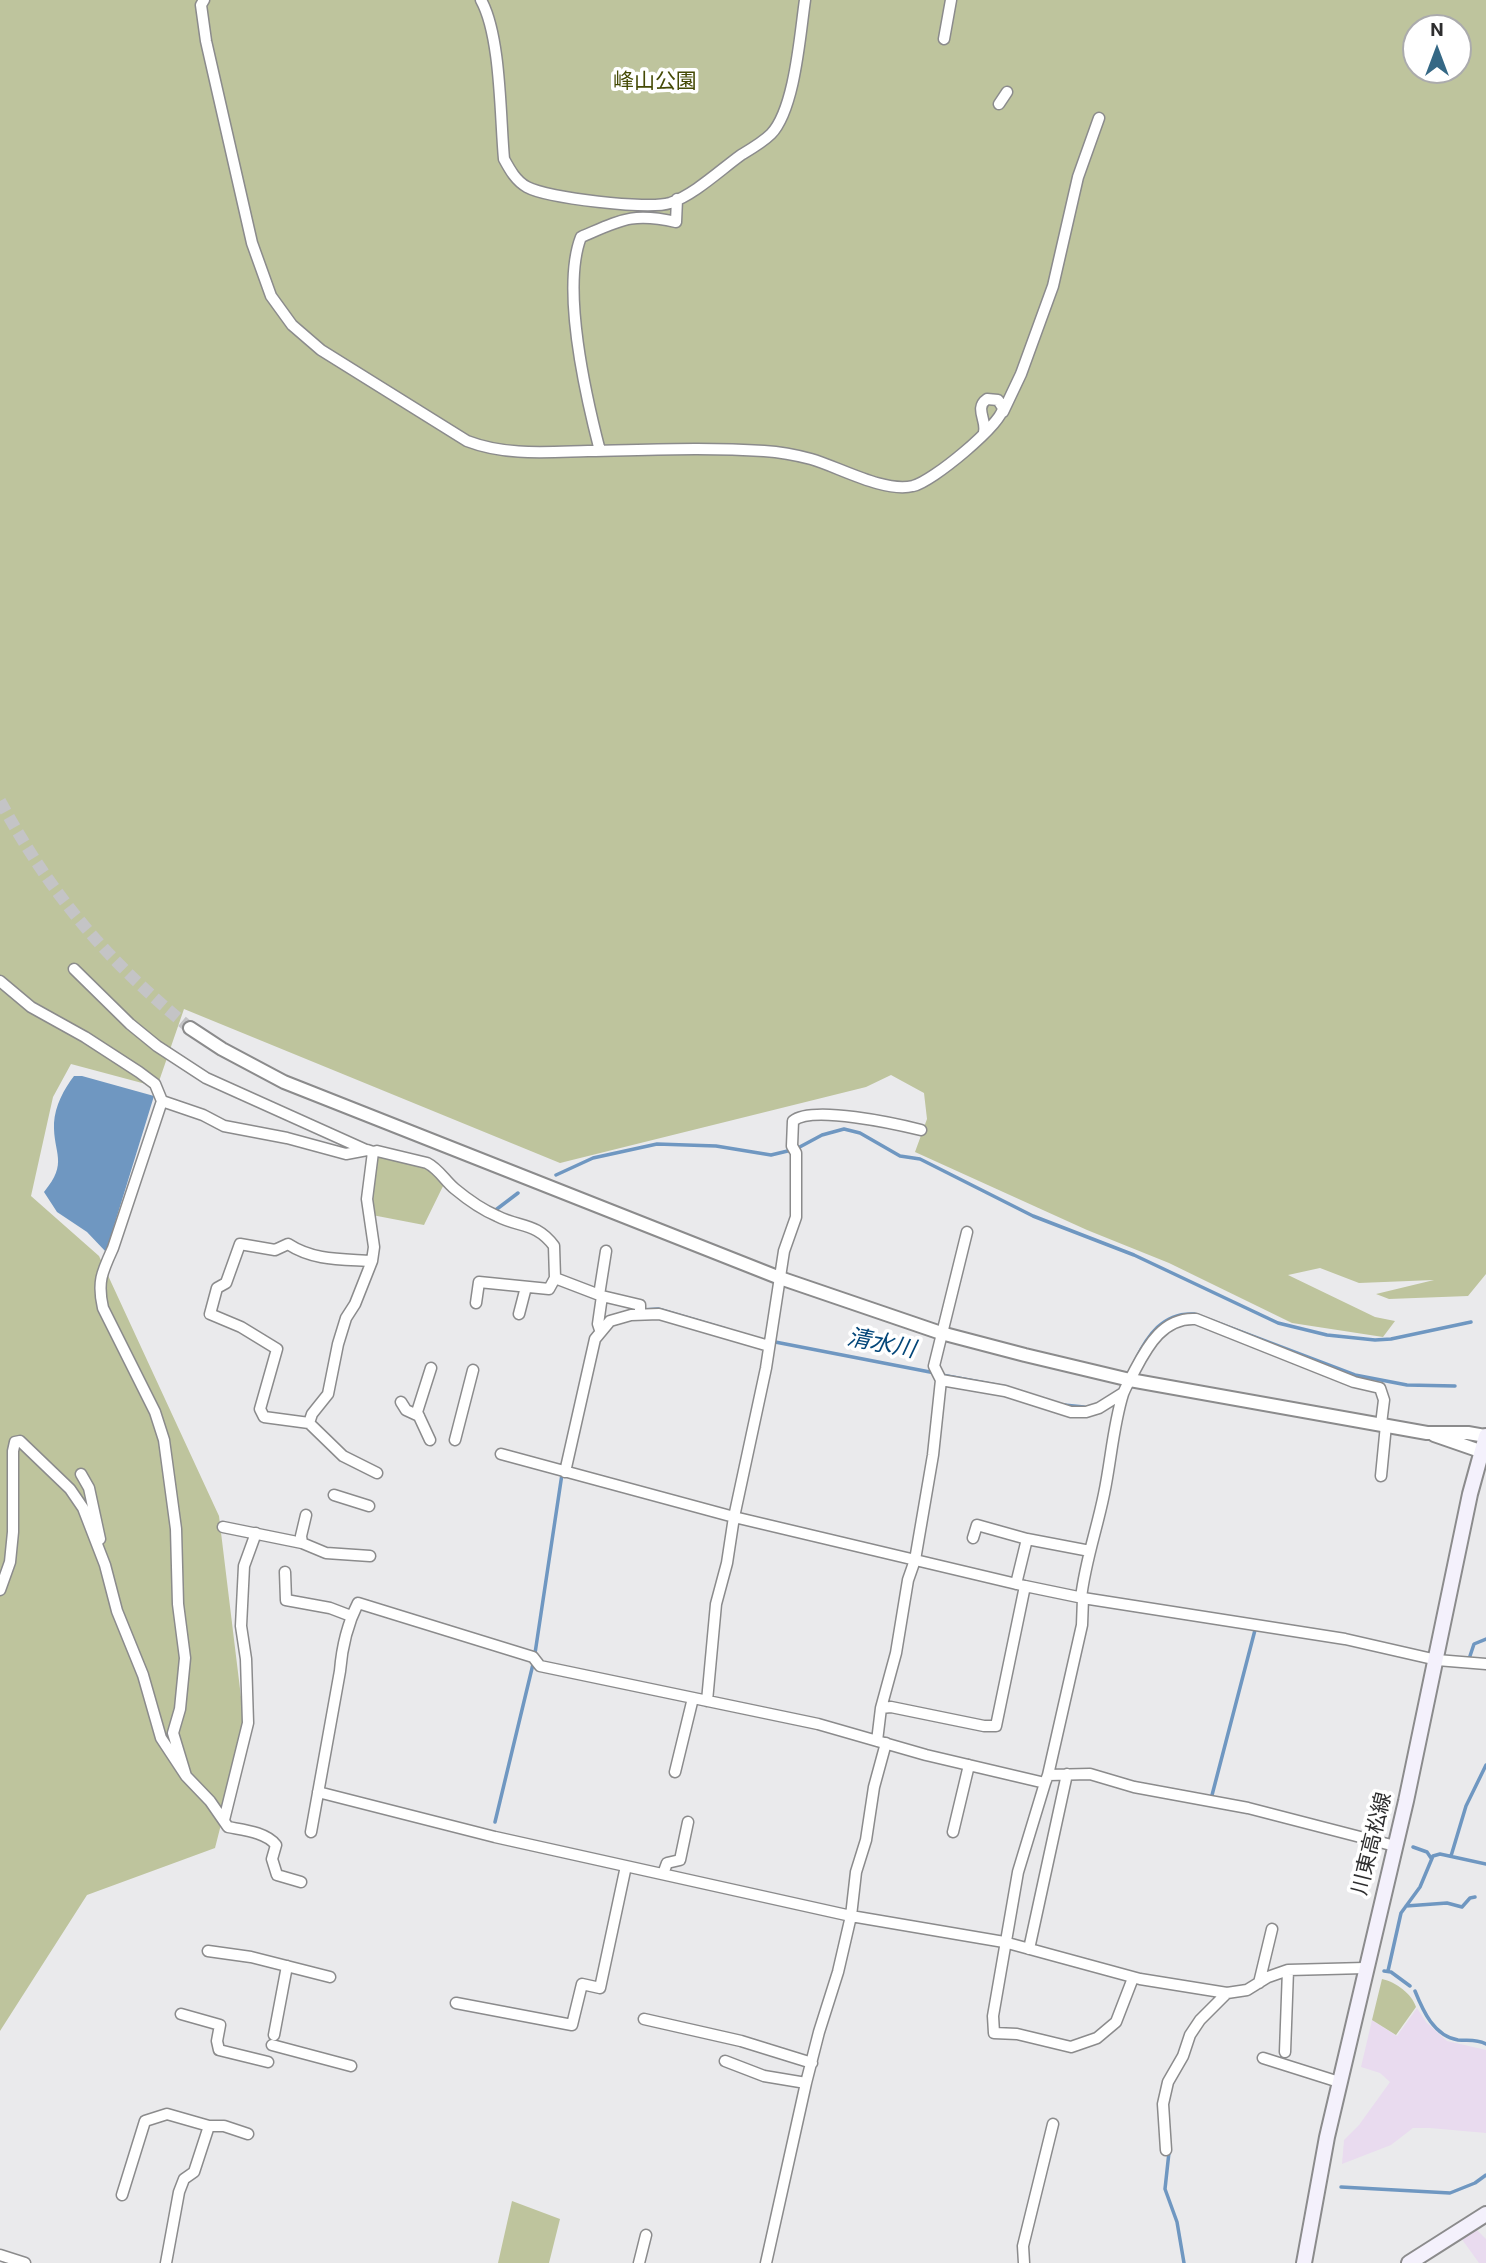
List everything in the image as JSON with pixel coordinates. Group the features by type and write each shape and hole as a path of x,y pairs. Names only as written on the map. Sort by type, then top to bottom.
{"main road":[{"name":"川東高松線","path":"1305,2261 1326,2137 1437,1660 1470,1494 1484,1452 1486,1436"},
{"path":"1409,2263 1486,2214"}],"street":[{"path":"204,0 201,5 206,41 253,243 271,296 292,325 321,350 467,441 489,450 766,451 810,459 891,486 913,486 932,478 959,457 1003,413 1021,374 1053,286 1078,177 1099,118"},
{"path":"481,0 487,11 493,36 504,159 514,176 527,187 548,194 644,206 669,203 677,199 771,134 779,123 792,85 805,0"},
{"path":"944,39 951,0"},
{"path":"999,104 1007,92"},
{"path":"600,451 587,400 575,309 574,253 581,237 624,219 649,216 676,222 677,199"},
{"path":"984,432 981,403 987,399 998,400 1002,404 1003,413"},
{"path":"74,969 130,1024 157,1046 206,1078 370,1151"},
{"path":"0,981 31,1007 85,1037 139,1072 155,1084 162,1101 113,1248 102,1271 99,1290 103,1308 155,1412 164,1440 176,1529 178,1604 185,1658 180,1709 173,1732 186,1776"},
{"path":"190,1028 222,1049 284,1082 780,1278 941,1333 1130,1380 1427,1433 1484,1452"},
{"path":"162,1101 203,1115 224,1126 287,1138 346,1154 377,1151 427,1164 434,1167 455,1189 498,1217 533,1227 554,1246 555,1279 549,1289 479,1282 476,1303"},
{"path":"707,1701 716,1604 727,1563 769,1346 786,1241 796,1217 793,1121 803,1115 872,1118 921,1130"},
{"path":"309,1423 312,1414 328,1394 346,1318 355,1304 372,1261 374,1247 368,1199 370,1151"},
{"path":"766,2263 806,2083 851,1916 856,1872 866,1840 881,1742 881,1707 896,1653 933,1455 940,1379 934,1366 967,1232"},
{"path":"372,1261 329,1259 303,1254 288,1244 275,1250 240,1244 226,1283 217,1288 210,1314 241,1327 277,1349 260,1409 264,1416 309,1423 343,1456 377,1473"},
{"path":"565,1472 599,1327 606,1251"},
{"path":"555,1279 640,1310 769,1346"},
{"path":"519,1314 526,1287"},
{"path":"599,1327 640,1310"},
{"path":"1133,1978 1116,2022 1097,2038 1071,2047 1017,2034 994,2033 993,2016 1018,1871 1046,1779 1082,1625 1082,1598 1090,1551 1105,1493 1123,1392 1156,1335 1185,1318 1196,1319 1354,1382 1380,1388 1384,1400 1381,1476"},
{"path":"429,1440 417,1412 431,1368"},
{"path":"455,1440 473,1370"},
{"path":"940,1379 1005,1391 1072,1412 1100,1408 1123,1392"},
{"path":"401,1402 406,1410 419,1416"},
{"path":"1427,1433 1486,1436"},
{"path":"0,1590 10,1562 13,1451 15,1443 20,1441 70,1489 83,1508 104,1563"},
{"path":"500,1454 734,1517 1082,1598 1345,1639 1437,1660 1486,1664"},
{"path":"80,1474 89,1488 117,1611 143,1675 161,1738 186,1776 210,1801 228,1827 273,1840 276,1845 272,1859 277,1875 301,1882"},
{"path":"334,1495 369,1506"},
{"path":"302,1543 306,1514"},
{"path":"973,1538 976,1525 1027,1539 1090,1551"},
{"path":"223,1527 302,1543 326,1553 370,1556"},
{"path":"224,1820 248,1723 246,1659 241,1626 244,1566 256,1533"},
{"path":"881,1707 996,1726 1027,1539"},
{"path":"285,1572 286,1601 330,1608 351,1616"},
{"path":"311,1832 340,1671 342,1646 358,1603 533,1657 540,1666 818,1724 969,1765 1046,1779 1068,1774 1090,1774 1155,1791 1248,1808 1395,1846"},
{"path":"676,1772 693,1698"},
{"path":"953,1832 969,1765"},
{"path":"1029,1949 1068,1774"},
{"path":"318,1792 495,1837 851,1916 1004,1942 1133,1978 1227,1993 1247,1990 1288,1970 1365,1968"},
{"path":"663,1874 667,1863 680,1860 688,1822"},
{"path":"456,2003 572,2025 582,1984 600,1988 626,1866"},
{"path":"1259,1983 1272,1929"},
{"path":"208,1951 287,1966 330,1978"},
{"path":"287,1966 273,2040 326,2064 351,2066"},
{"path":"1285,2052 1288,1970"},
{"path":"1166,2150 1163,2104 1168,2082 1183,2056 1190,2035 1200,2020 1227,1993"},
{"path":"181,2014 220,2025 217,2040 219,2050 268,2062"},
{"path":"644,2019 741,2041 812,2063"},
{"path":"1264,2058 1339,2082"},
{"path":"725,2061 764,2076 806,2083"},
{"path":"122,2195 145,2121 167,2114 248,2134"},
{"path":"1024,2263 1023,2246 1053,2124"},
{"path":"166,2263 179,2192 184,2179 194,2172 209,2126"},
{"path":"639,2263 646,2235"},
{"path":"0,2255 25,2263"}],"shaded area":[{"path":"1417,2008 1426,2022 1447,2041 1486,2050 1486,2133 1413,2128 1391,2145 1342,2164 1344,2140 1359,2125 1390,2082 1380,2073 1361,2067 1372,2020 1397,2036"},
{"path":"1476,2229 1486,2239 1486,2263 1479,2263 1461,2238"}],"green space":[{"name":"峰山公園","path":"0,0 1486,0 1486,1274 1468,1296 1389,1299 1376,1294 1434,1280 1359,1283 1320,1268 1288,1275 1375,1317 1395,1321 1383,1337 1292,1323 1169,1263 1087,1230 915,1152 927,1119 924,1093 891,1075 866,1087 560,1163 184,1009 157,1087 71,1064 53,1097 31,1196 99,1256 219,1516 245,1730 215,1848 87,1895 0,2031"},
{"path":"380,1156 430,1168 445,1182 424,1225 372,1215 372,1177"},
{"path":"1382,1979 1403,1989 1416,2007 1396,2035 1372,2020"},
{"path":"512,2201 560,2219 549,2263 498,2263"}],"water":[{"path":"74,1076 154,1096 106,1252 87,1232 57,1212 44,1192 52,1182 58,1165 54,1134 56,1110"}],"waterway":[{"path":"556,1175 593,1158 657,1144 716,1146 771,1155 796,1149 822,1135 844,1129 860,1133 900,1156 920,1159 1033,1216 1134,1255 1278,1323 1327,1335 1375,1340 1471,1322"},
{"path":"493,1212 518,1193"},
{"name":"清水川","path":"642,1310 658,1309 726,1329"},
{"name":"清水川","path":"1135,1361 1157,1327 1173,1317 1194,1314 1355,1375 1407,1385 1455,1386"},
{"name":"清水川","path":"770,1341 935,1373"},
{"name":"清水川","path":"942,1375 1007,1387"},
{"name":"清水川","path":"1064,1405 1084,1407"},
{"path":"495,1822 534,1660 562,1474"},
{"path":"1211,1799 1255,1630"},
{"path":"1469,1659 1474,1644 1486,1639"},
{"path":"1451,1856 1466,1806 1486,1765"},
{"path":"1413,1847 1427,1852 1431,1858"},
{"path":"1388,1971 1401,1913 1420,1887 1433,1856 1440,1854 1486,1864"},
{"path":"1406,1906 1447,1903 1462,1907 1470,1898 1475,1897"},
{"path":"1384,1971 1391,1972 1410,1986"},
{"path":"1415,1991 1426,2014 1442,2033 1450,2038 1486,2044"},
{"path":"1170,2143 1165,2189 1177,2222 1184,2263"},
{"path":"1341,2187 1450,2193 1475,2183 1486,2175"}],"tunnel":[{"path":"0,801 40,867 83,925 132,977 190,1028"}]}
